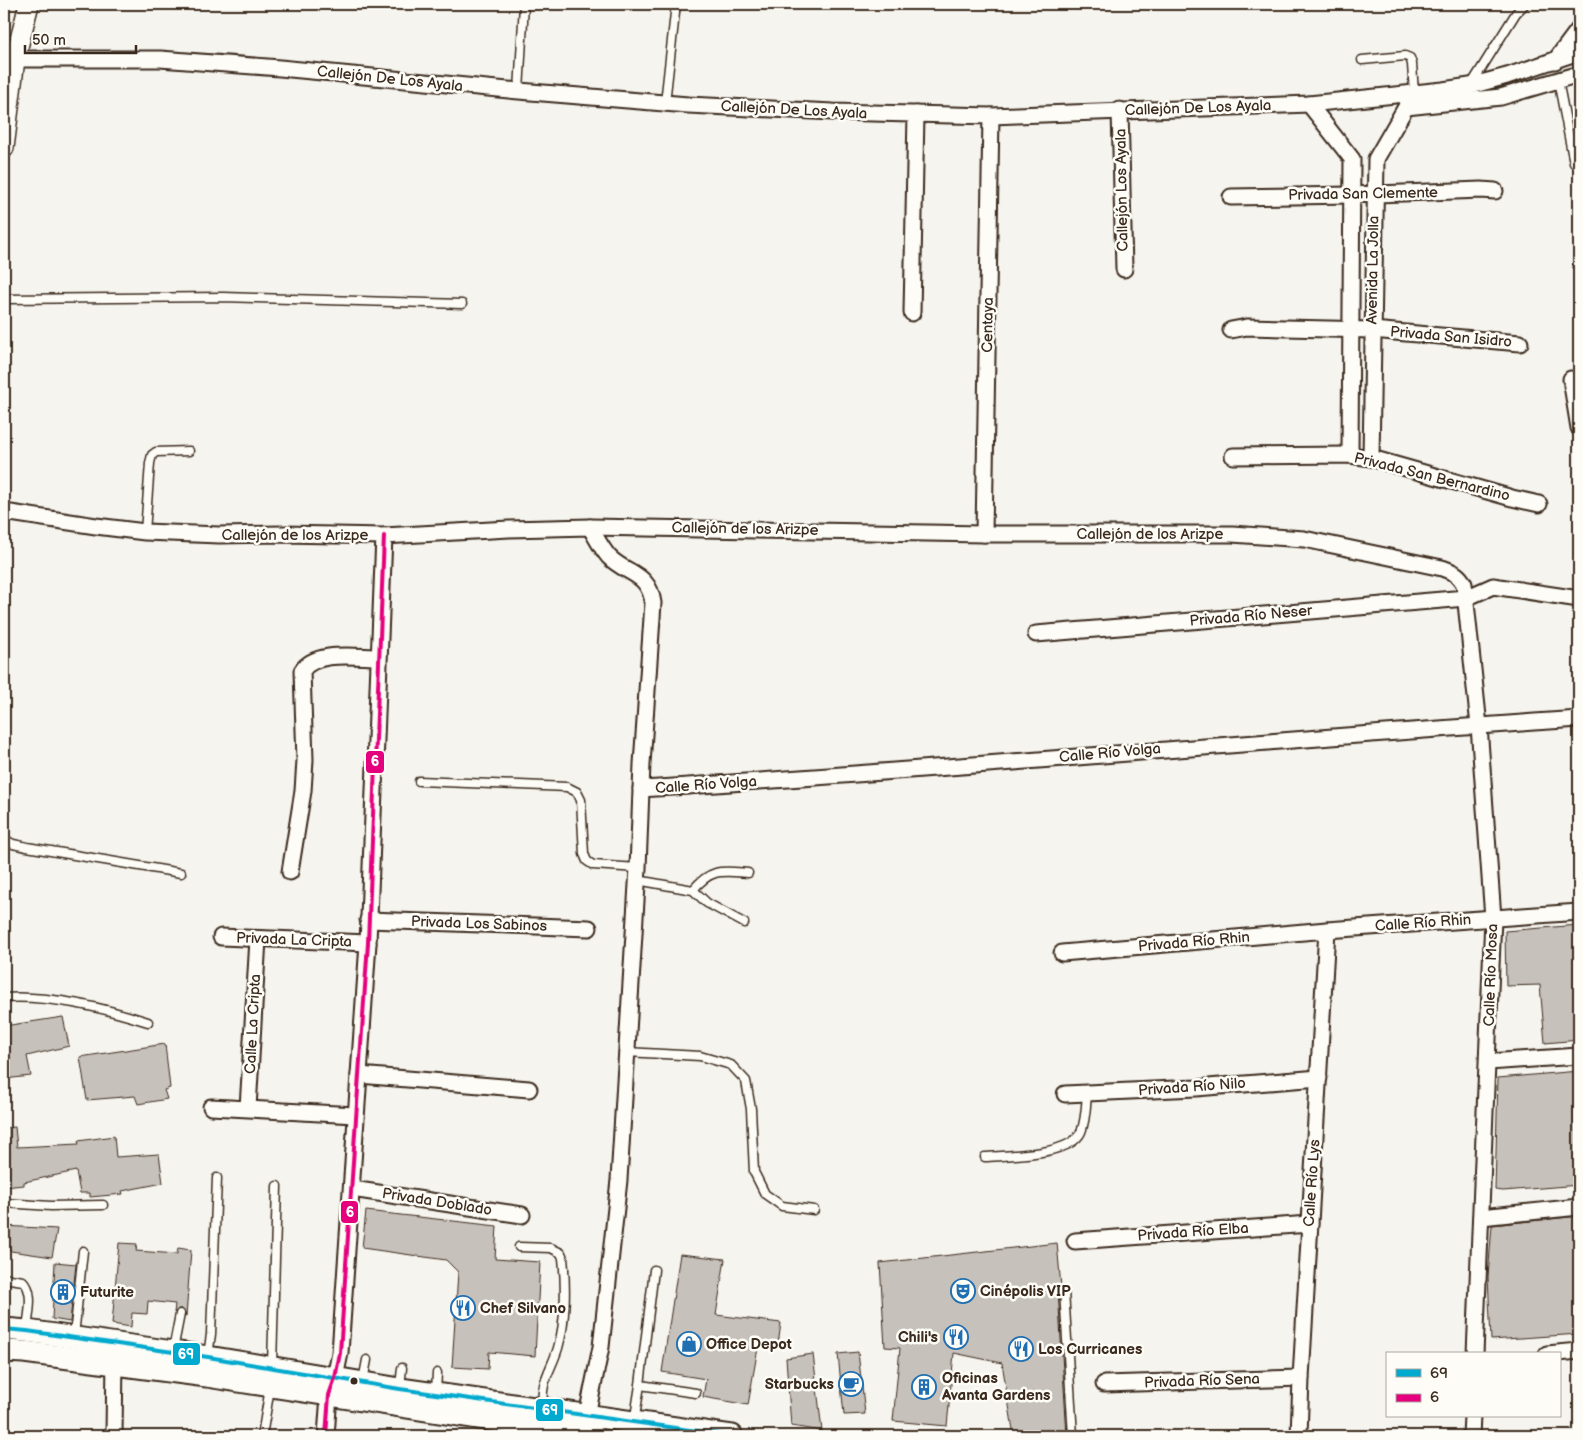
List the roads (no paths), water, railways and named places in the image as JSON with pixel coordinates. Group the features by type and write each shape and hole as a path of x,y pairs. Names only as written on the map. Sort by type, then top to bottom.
{"main road":[{"path":"4,1330 21,1343 208,1366 361,1392 400,1388 436,1393 545,1425 732,1436"},
{"path":"115,1354 172,1352 208,1366"}],"street":[{"path":"4,148 10,59 29,4"},
{"path":"1558,80 1555,61 1579,29"},
{"name":"Callejón De Los Ayala","path":"10,59 160,59 666,103 833,112 991,116 1309,104 1414,93 1470,86 1579,52"},
{"path":"1406,107 1501,97 1579,74"},
{"name":"Avenida La Jolla","path":"1371,458 1376,159 1414,93"},
{"path":"1309,104 1352,159 1376,159"},
{"name":"Callejón Los Ayala","path":"1120,110 1124,269"},
{"path":"912,312 916,114"},
{"name":"Centaya","path":"984,534 991,116"},
{"name":"Avenida La Jolla","path":"1350,455 1352,159"},
{"name":"Privada San Clemente","path":"1231,197 1480,190 1495,192"},
{"name":"Privada San Isidro","path":"1231,330 1248,327 1351,329 1520,343"},
{"path":"1571,379 1579,428"},
{"name":"Privada San Bernardino","path":"1233,456 1350,455 1371,458 1512,498 1540,504"},
{"name":"Callejón de los Arizpe","path":"4,512 145,532 219,535 384,536 509,529 590,527 984,534 1232,534 1304,540 1442,568 1460,577 1464,584 1466,598"},
{"path":"588,1429 600,1347 619,1180 653,603 652,594 642,578 610,558 601,547 590,527"},
{"path":"326,1436 332,1386 340,1353 351,1258 355,1115 368,943 384,536"},
{"name":"Privada Río Neser","path":"1036,634 1466,598 1493,586 1579,599"},
{"name":"Calle Río Mosa","path":"1466,598 1479,726 1493,918 1475,1352"},
{"path":"290,872 303,791 305,760 302,671 309,663 325,657 378,657"},
{"name":"Calle Río Volga","path":"641,789 1579,719"},
{"name":"Calle Río Rhin","path":"1327,930 1579,912"},
{"name":"Privada Los Sabinos","path":"368,920 589,928"},
{"name":"Privada Río Rhin","path":"1062,953 1327,930"},
{"name":"Calle Río Lys","path":"1299,1436 1327,930"},
{"name":"Privada La Cripta","path":"221,937 368,943"},
{"name":"Calle La Cripta","path":"248,1108 258,938"},
{"path":"1488,1062 1579,1056"},
{"path":"359,1075 447,1084 529,1089"},
{"name":"Privada Río Nilo","path":"1065,1094 1196,1088 1319,1078"},
{"path":"211,1107 355,1115"},
{"name":"Privada Doblado","path":"352,1189 522,1215"},
{"path":"1481,1217 1579,1207"},
{"name":"Privada Río Elba","path":"1076,1241 1310,1224"},
{"path":"1560,1353 1579,1351"},
{"path":"114,1436 115,1354"},
{"name":"Privada Río Sena","path":"1104,1384 1301,1378"},
{"path":"1471,1436 1472,1418"}],"lane":[{"path":"520,91 524,4"},
{"path":"666,103 676,4"},
{"path":"1470,86 1516,13 1525,4"},
{"path":"1362,60 1405,56 1410,58 1414,93"},
{"path":"1558,80 1574,162"},
{"path":"4,299 222,298 462,304"},
{"path":"145,532 152,456 156,452 189,451"},
{"path":"419,781 567,788 577,792 581,800 586,860 593,865 637,874 693,890 707,903 744,923"},
{"path":"4,839 13,844 27,847 181,873"},
{"path":"693,890 703,878 722,871 748,873"},
{"path":"4,998 51,1000 126,1015 148,1022"},
{"path":"626,1052 700,1056 731,1065 746,1081 751,1109 754,1172 765,1194 782,1206 814,1210"},
{"path":"985,1157 1048,1152 1066,1146 1081,1133 1087,1093"},
{"path":"208,1366 217,1178"},
{"path":"262,1436 271,1377 277,1186"},
{"path":"4,1203 51,1206 103,1205"},
{"path":"519,1247 550,1248 561,1253 563,1258 564,1315 558,1349 543,1387 545,1425"},
{"path":"73,1348 84,1251"},
{"path":"633,1429 654,1270"},
{"path":"4,1278 23,1281 30,1294 21,1343"},
{"path":"1064,1291 1073,1436"},
{"path":"172,1352 180,1314"},
{"path":"361,1392 367,1360"},
{"path":"640,1385 696,1393"}],"place":[{"name":"Cinépolis VIP","path":"963,1291"},
{"name":"Futurite","path":"63,1292"},
{"name":"Chef Silvano","path":"463,1308"},
{"name":"Chili's","path":"956,1337"},
{"name":"Office Depot","path":"689,1344"},
{"name":"Los Curricanes","path":"1021,1349"},
{"name":"Starbucks","path":"851,1384"},
{"name":"Oficinas Avanta Gardens","path":"924,1387"}]}
